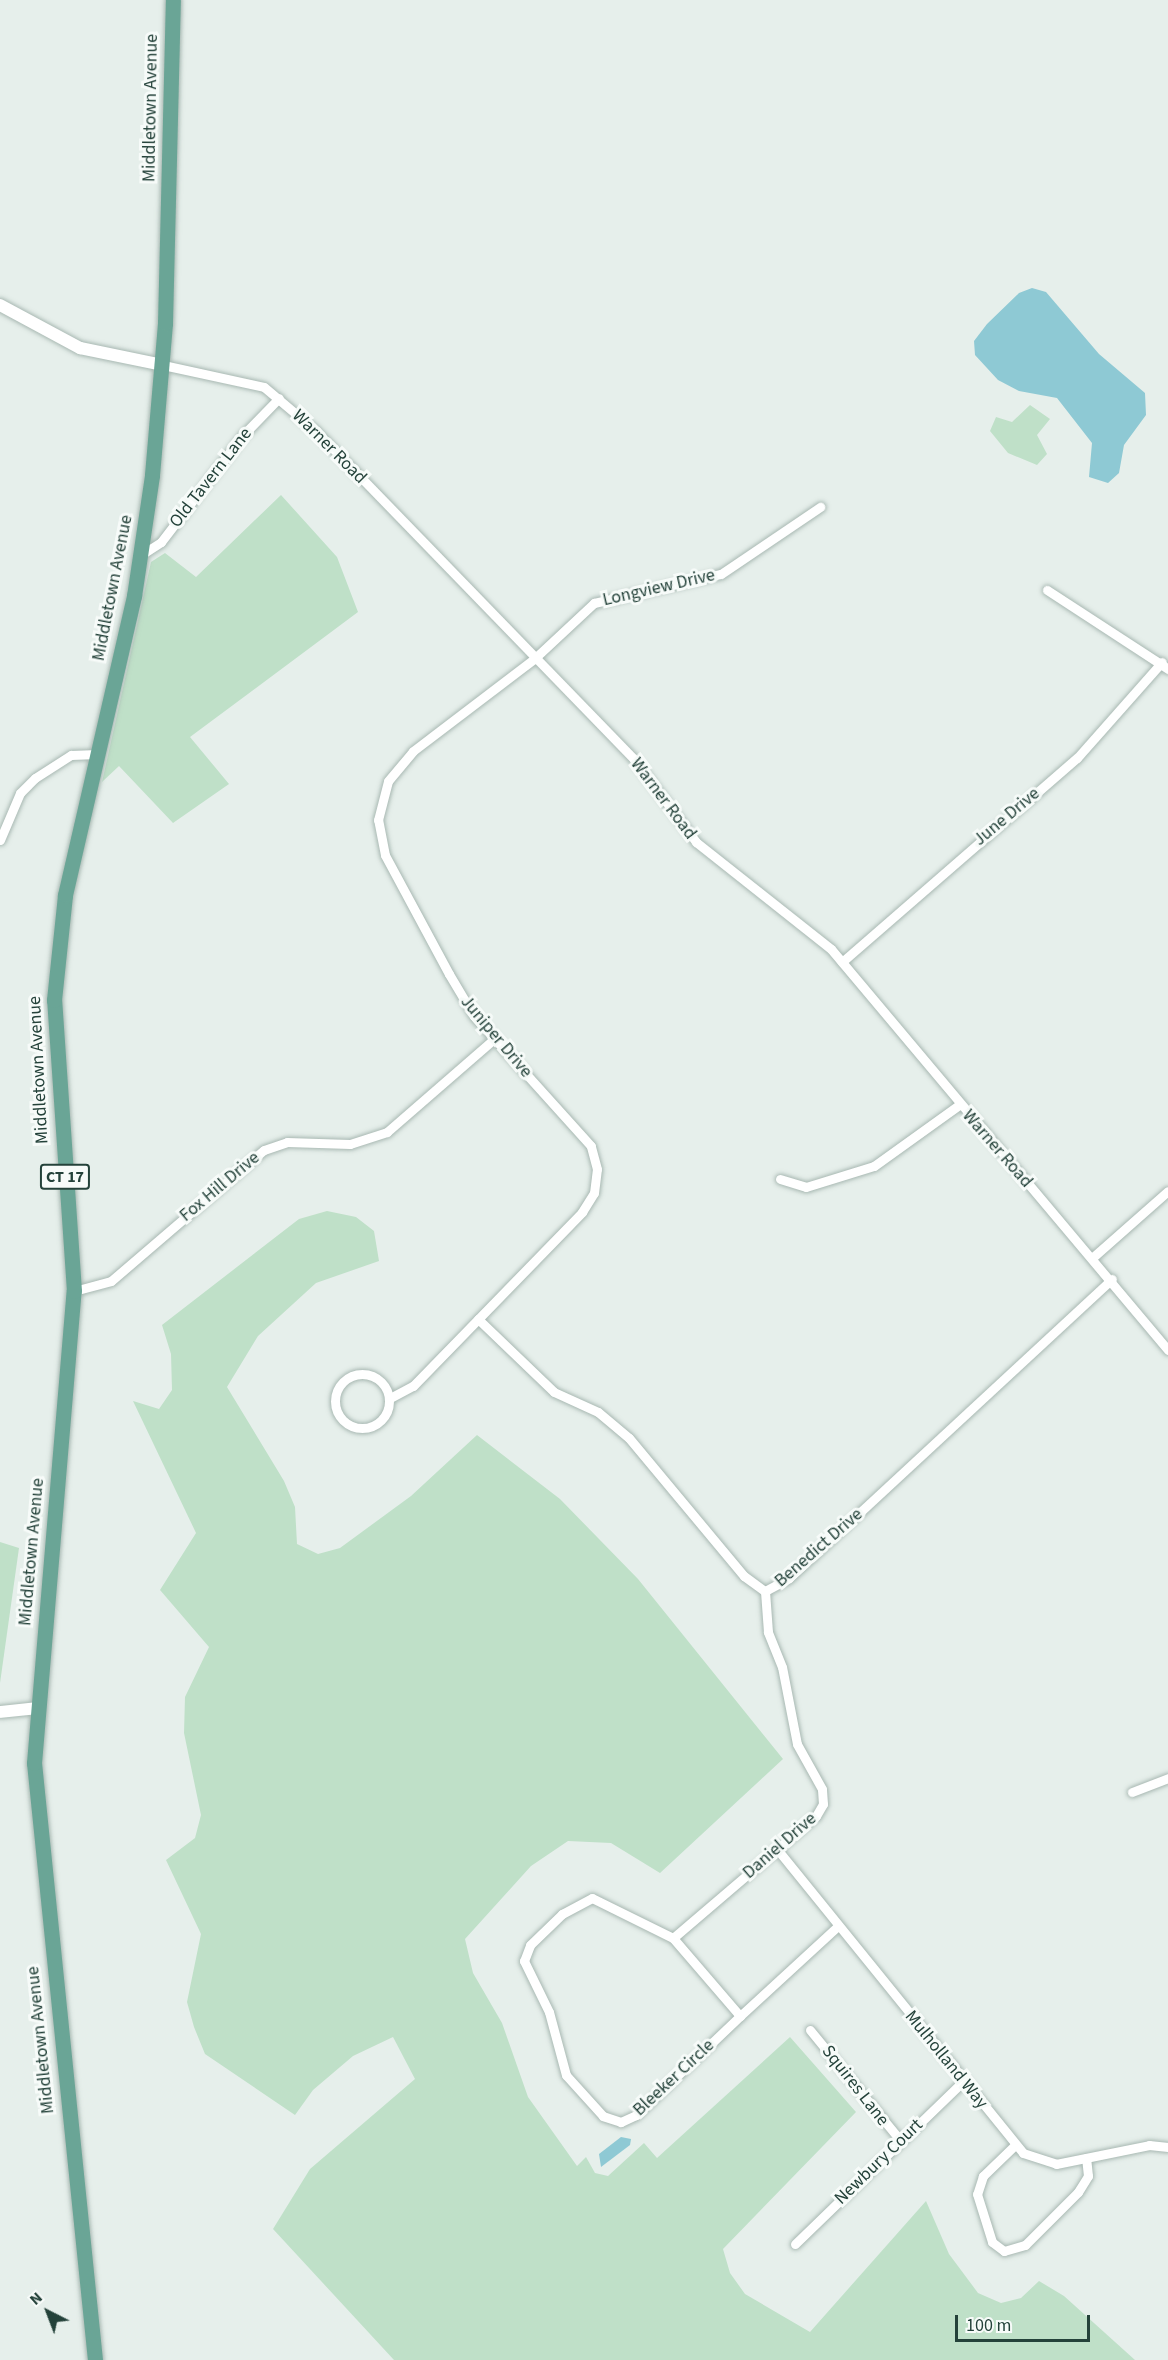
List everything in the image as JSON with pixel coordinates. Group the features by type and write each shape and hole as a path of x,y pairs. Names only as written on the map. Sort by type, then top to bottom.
{"main road":[{"name":"Middletown Avenue","path":"95,2360 37,1818 37,1708 74,1291 54,1000 65,895 141,555 163,365 173,0"}],"street":[{"path":"0,305 80,348 163,365"},
{"name":"Warner Road","path":"163,365 248,381 279,398 634,759 696,842 842,962 959,1105 1112,1279 1168,1350"},
{"name":"Old Tavern Lane","path":"141,555 155,549 244,434 279,398"},
{"name":"Longview Drive","path":"535,658 594,603 721,574 820,507"},
{"path":"1047,590 1165,665"},
{"name":"Juniper Drive","path":"390,1398 384,1386 362,1375 339,1386 334,1401 338,1416 356,1428 380,1419 390,1398 413,1386 582,1212 597,1178 591,1146 494,1039 460,995 391,867 380,834 379,806 393,772 412,751 535,658"},
{"name":"June Drive","path":"842,962 1077,758 1165,665"},
{"path":"0,840 21,794 35,778 71,755 97,754"},
{"name":"Fox Hill Drive","path":"74,1291 111,1281 264,1150 287,1142 350,1144 387,1132 494,1039"},
{"path":"780,1179 806,1187 874,1166 959,1105"},
{"path":"1092,1258 1168,1191"},
{"name":"Benedict Drive","path":"478,1319 554,1392 598,1412 629,1438 744,1576 765,1591 789,1578 1112,1279"},
{"name":"Daniel Drive","path":"673,1938 816,1816 823,1796 796,1743 782,1667 768,1632 765,1591"},
{"path":"0,1712 37,1708"},
{"path":"1132,1792 1168,1778"},
{"name":"Mulholland Way","path":"777,1849 1015,2145 1048,2164 1149,2145 1168,2147"},
{"name":"Bleeker Circle","path":"740,2016 673,1938 592,1898 570,1908 530,1945 526,1968 549,2012 571,2082 607,2119 627,2120 838,1926"},
{"name":"Squires Lane","path":"810,2030 901,2141"},
{"name":"Newbury Court","path":"795,2244 963,2081"},
{"path":"1015,2145 983,2176 976,2194 992,2242 1009,2252 1025,2245 1083,2186 1088,2176 1086,2158"}],"green space":[{"path":"1030,405 1050,419 1037,435 1047,454 1037,465 1008,453 990,431 996,417 1012,422"},
{"path":"281,495 337,557 358,612 190,737 229,784 173,823 119,766 102,782 151,562 165,553 196,577"},
{"path":"327,1211 356,1217 374,1231 379,1261 316,1283 258,1336 227,1387 284,1481 295,1507 297,1544 318,1554 340,1548 411,1496 477,1435 560,1499 638,1579 783,1759 660,1873 611,1843 568,1841 531,1866 465,1939 473,1973 502,2023 528,2097 577,2166 586,2157 595,2173 608,2176 644,2143 657,2158 790,2037 856,2112 723,2249 730,2273 745,2294 810,2332 926,2201 949,2254 978,2293 1001,2303 1021,2298 1039,2281 1064,2296 1135,2360 394,2360 273,2229 310,2169 415,2079 393,2037 353,2056 313,2090 295,2115 205,2054 187,2002 201,1934 166,1860 195,1838 201,1815 184,1733 185,1697 209,1647 160,1590 196,1533 133,1401 159,1409 172,1390 171,1354 162,1325 299,1219"},
{"path":"0,1542 19,1548 0,1683"}],"water":[{"path":"1032,288 1046,292 1099,354 1145,393 1146,415 1124,445 1119,473 1108,483 1089,477 1092,443 1057,398 1019,391 998,380 975,355 974,341 987,324 1019,293"},
{"path":"621,2137 631,2139 630,2145 601,2167 599,2154"}]}
